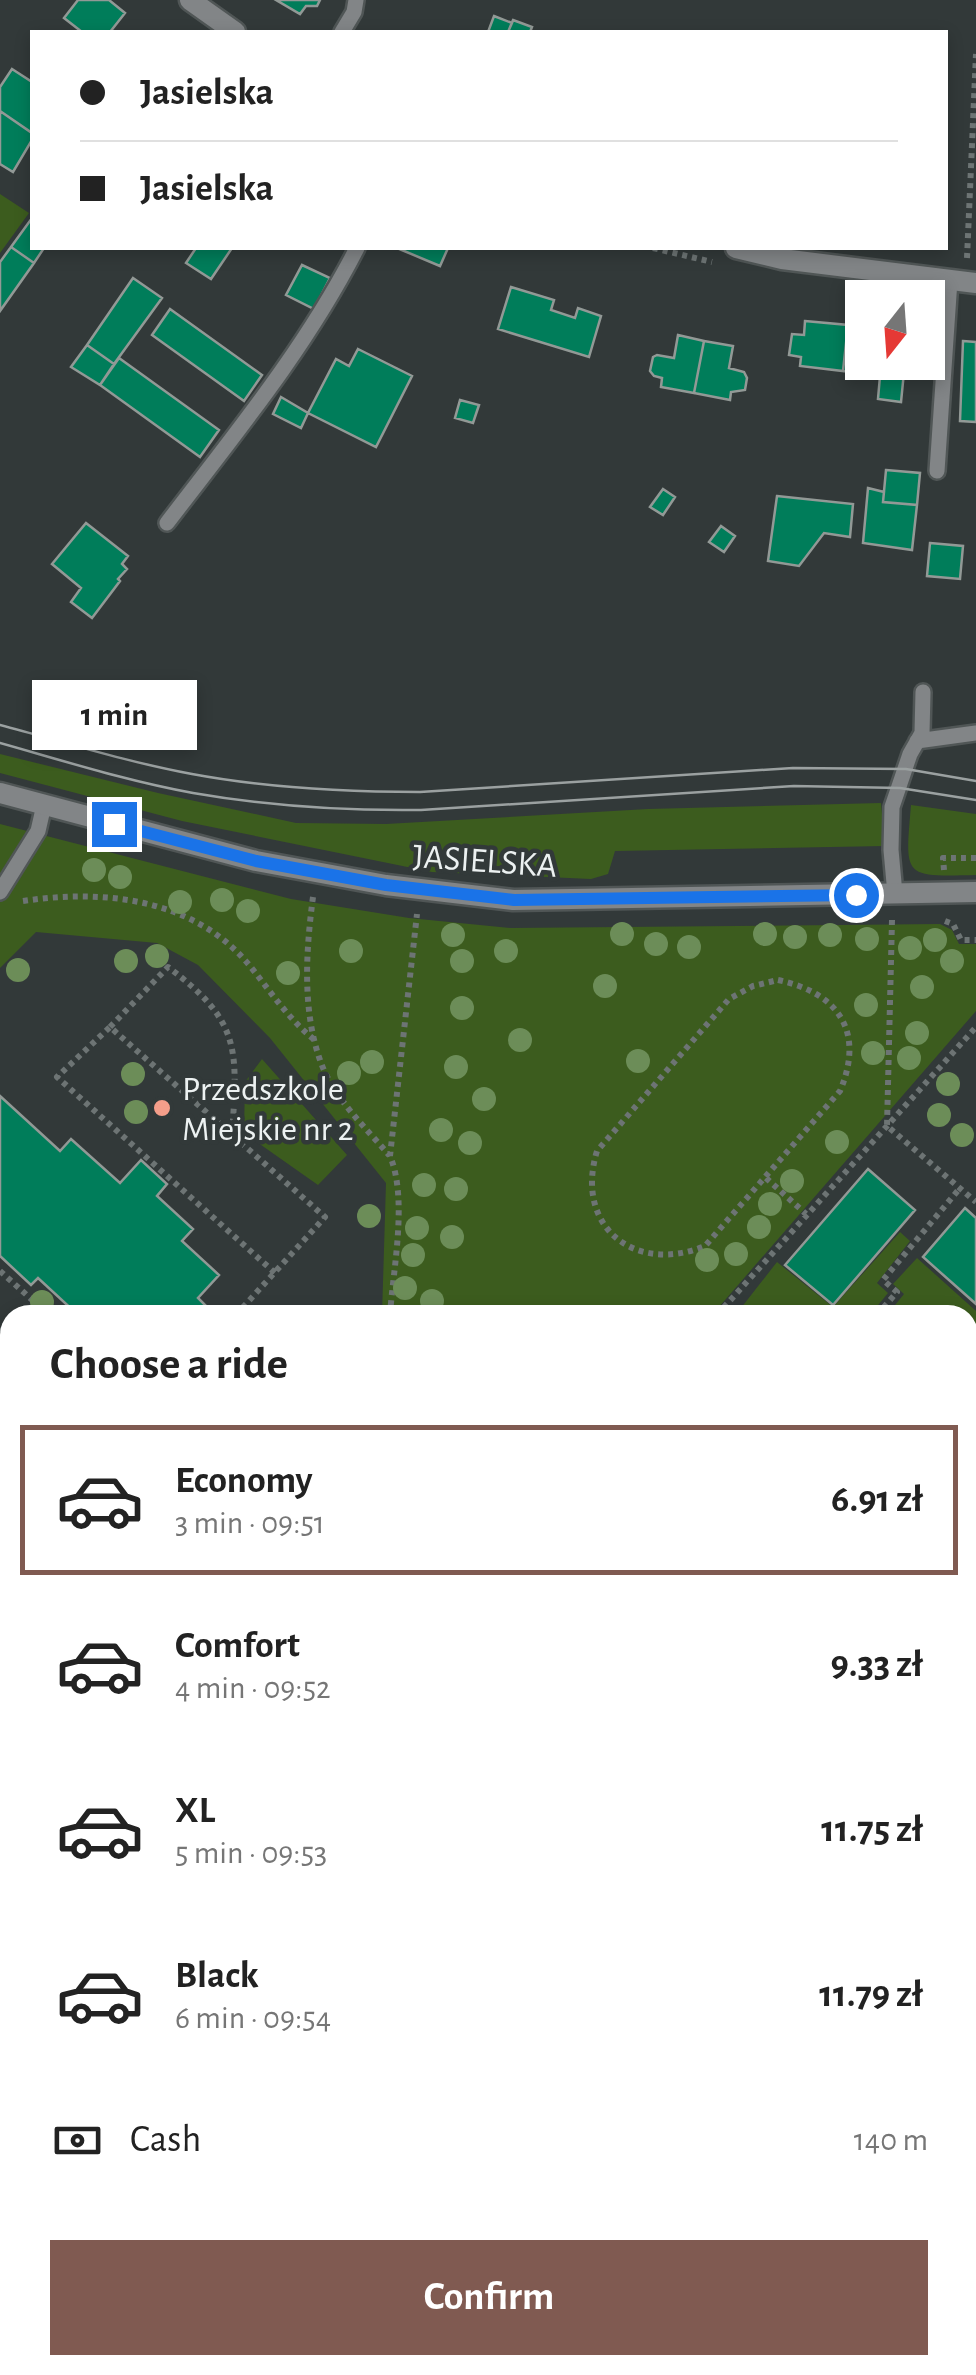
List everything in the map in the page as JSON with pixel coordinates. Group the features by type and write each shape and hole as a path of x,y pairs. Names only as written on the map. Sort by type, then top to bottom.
{"street":[{"path":"190,0 232,30"},
{"path":"745,250 950,280 971,273"},
{"name":"JASIELSKA","path":"0,794 256,861 386,885 514,900 976,892"}],"lane":[{"path":"343,30 356,0"},
{"path":"167,523 272,387 334,293 356,250"},
{"path":"937,471 950,280"},
{"path":"894,894 892,807 910,754 922,733 923,692"},
{"path":"918,741 976,734"},
{"path":"5,898 38,831 44,805"}],"path":[{"path":"971,273 976,54"},
{"path":"313,897 307,941 309,1012 320,1063 347,1106 390,1156 395,1169 398,1204 391,1305"},
{"path":"5,898 121,898 182,913 215,932 249,964 301,1030 316,1041"},
{"path":"390,1156 416,914"},
{"path":"886,1126 892,916"},
{"path":"232,1135 236,1077 228,1028 204,994 168,967 57,1077 274,1273"},
{"path":"778,980 802,985 824,996 842,1018 850,1066 840,1091 766,1178 705,1246 686,1254 666,1256 642,1252 618,1241 600,1220 591,1196 590,1173 597,1151 730,999 752,986 778,980"},
{"path":"110,1027 325,1217 245,1305"},
{"path":"725,1305 976,1027"},
{"path":"886,1126 976,1202"},
{"path":"766,1178 807,1214"},
{"path":"886,1305 897,1292 883,1280 960,1188"},
{"path":"0,1270 38,1305"}],"green space":[{"path":"0,194 29,213 0,253"},
{"path":"0,754 296,823 386,824 648,809 881,803 885,846 615,851 608,874 591,879 432,872 182,821 0,773"},
{"path":"911,805 976,814 976,875 934,875 914,868 908,847"},
{"path":"0,824 291,899 409,918 511,928 940,924 952,930 959,944 976,944 976,1011 721,1305 382,1305 386,1183 270,1038 198,965 157,943 36,932 0,968"},
{"path":"262,1059 347,1155 318,1185 244,1133 245,1082"},
{"path":"900,1232 910,1241 877,1283 888,1293 878,1305 835,1305"},
{"path":"917,1258 969,1305 895,1305 904,1294 893,1284"},
{"path":"777,1262 831,1305 743,1305"}],"building":[{"path":"78,0 109,0 125,13 112,30 79,30 64,18"},
{"path":"276,0 320,0 317,6 306,6 300,14"},
{"path":"494,16 512,23 509,30 489,30"},
{"path":"513,20 532,27 531,30 509,30"},
{"path":"12,69 30,81 30,132 0,111 0,87"},
{"path":"0,111 30,132 30,143 13,172 0,164"},
{"path":"30,221 30,250 43,250 34,263 11,247"},
{"path":"11,247 34,263 0,311 0,262"},
{"path":"195,250 231,250 211,279 186,263"},
{"path":"402,250 447,250 440,266"},
{"path":"302,265 330,278 314,309 286,295"},
{"path":"133,278 162,298 114,364 87,345"},
{"path":"511,287 554,300 551,310 575,318 578,308 601,316 589,357 498,329"},
{"path":"170,309 262,375 244,401 152,335"},
{"path":"805,321 845,325 843,371 800,366 801,357 789,355 792,334 804,335"},
{"path":"678,335 704,341 694,393 661,387 662,378 650,371 653,357 674,358"},
{"path":"704,341 733,346 729,368 744,372 747,378 745,390 731,392 730,400 694,393"},
{"path":"963,341 976,342 976,422 960,421"},
{"path":"87,345 114,364 100,385 71,367"},
{"path":"358,349 412,376 376,447 308,413 336,359 349,366"},
{"path":"119,358 219,430 200,457 100,385"},
{"path":"880,380 903,380 901,402 878,399"},
{"path":"281,397 308,413 301,428 273,414"},
{"path":"460,400 479,405 473,423 455,418"},
{"path":"886,470 920,473 917,505 883,502"},
{"path":"868,488 884,492 883,502 917,505 912,550 863,543"},
{"path":"663,489 675,497 663,515 650,507"},
{"path":"777,496 853,504 850,537 824,533 799,566 768,561"},
{"path":"86,523 128,556 122,564 127,569 92,618 71,602 81,588 52,564"},
{"path":"721,526 735,536 724,552 709,542"},
{"path":"930,543 963,546 960,579 927,576"},
{"path":"0,1096 60,1151 71,1139 120,1183 141,1160 167,1184 157,1196 193,1229 182,1241 219,1275 198,1298 205,1305 67,1305 38,1278 31,1285 0,1256"},
{"path":"868,1169 915,1210 833,1305 785,1265"},
{"path":"965,1208 976,1218 976,1304 923,1257"}],"tram line":[{"path":"0,725 192,774 334,790 420,792 793,768 906,769 976,781"},
{"path":"0,743 193,793 335,808 421,810 794,786 900,788 976,800"}],"place":[{"name":"Przedszkole Miejskie nr 2","path":"162,1108"}],"route":[{"path":"114,824 256,861 386,885 514,900 856,895"}]}
